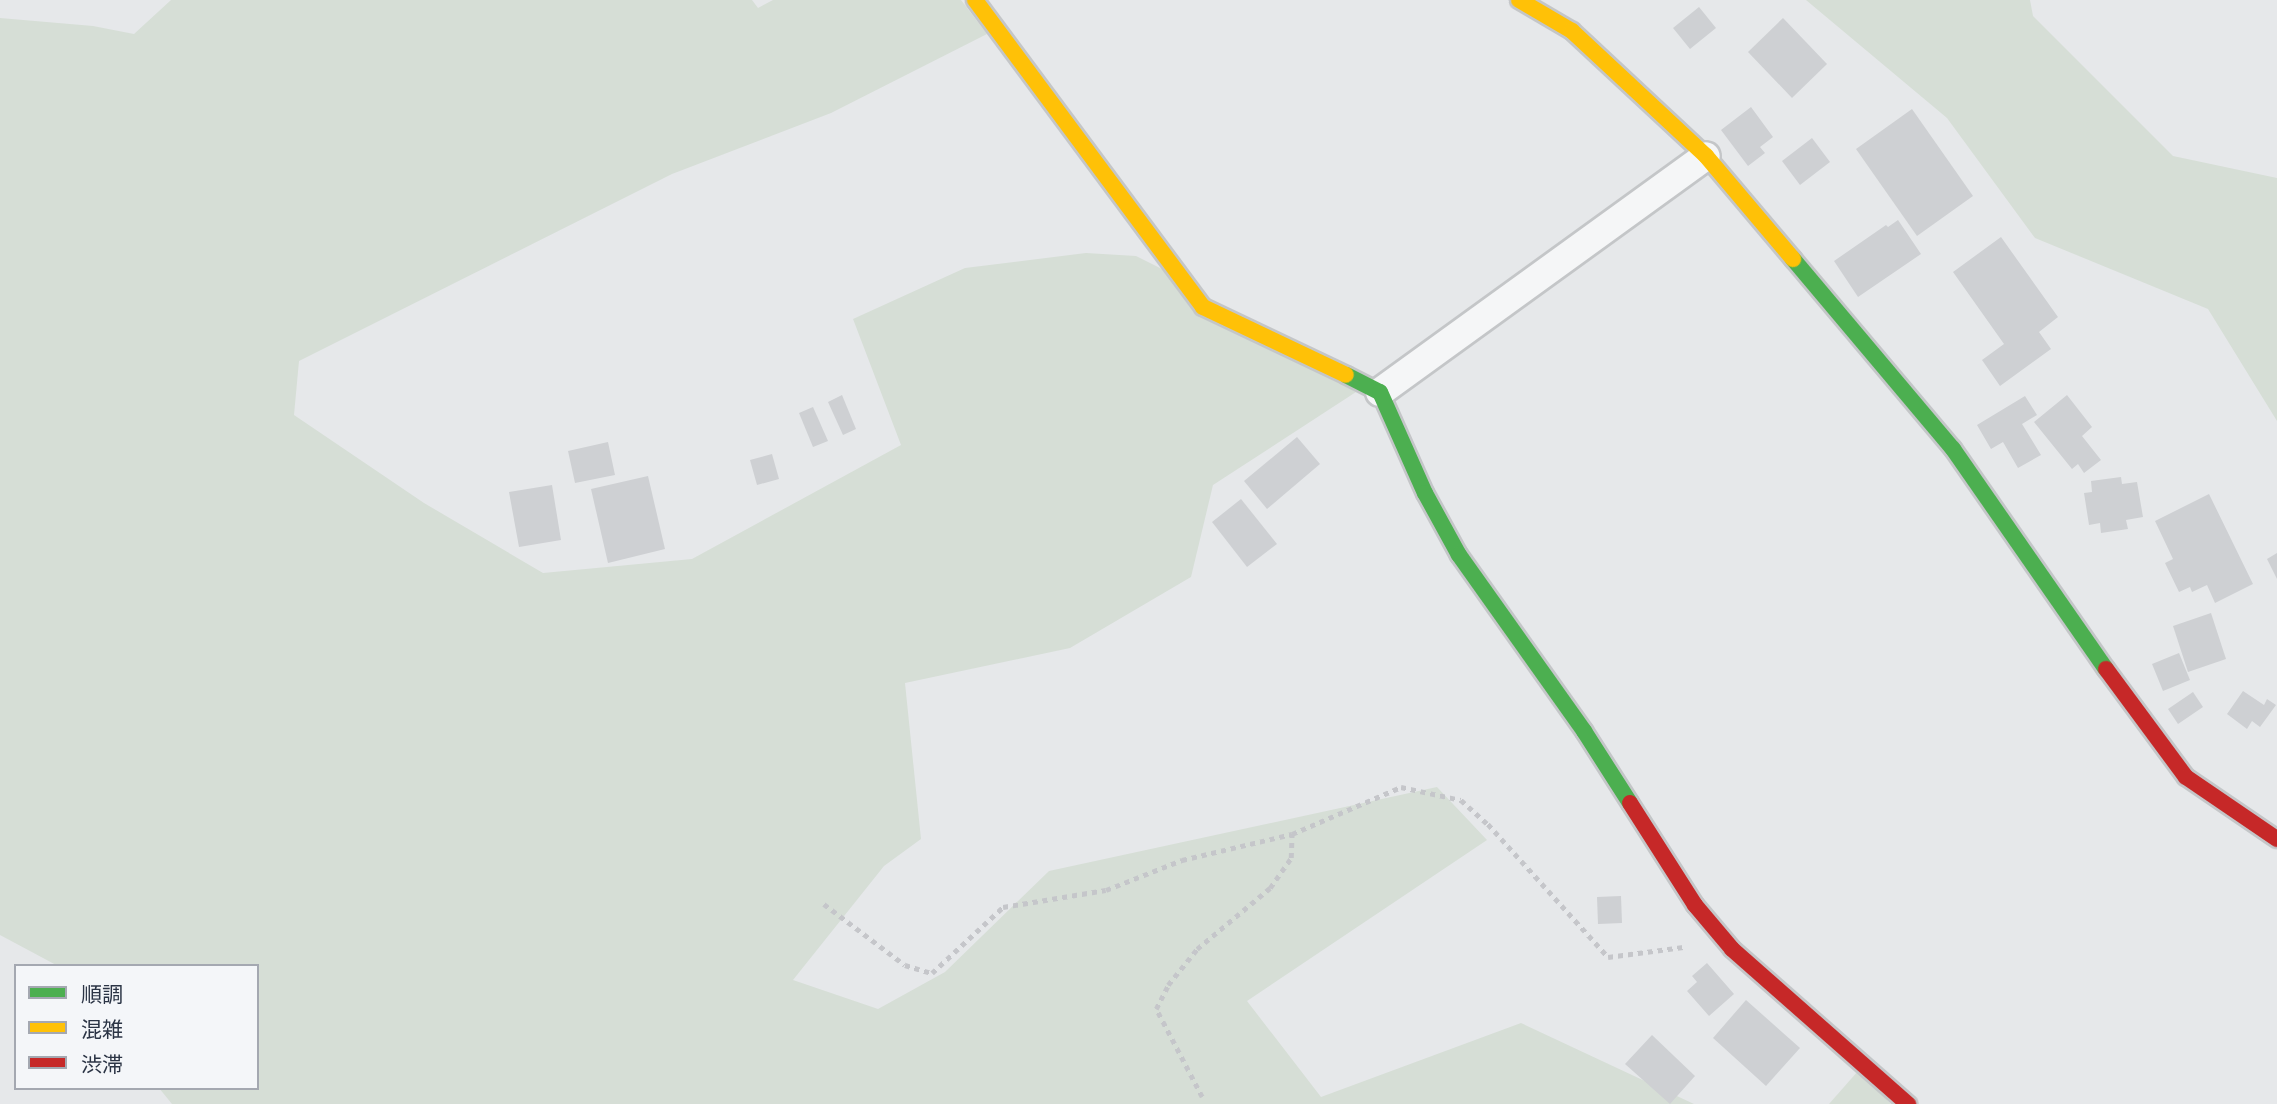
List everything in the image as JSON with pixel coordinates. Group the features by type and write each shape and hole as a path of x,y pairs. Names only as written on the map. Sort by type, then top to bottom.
{"street":[{"path":"975,0 1203,307 1380,392 1425,492 1459,555 1584,731 1695,905 1725,941 1908,1104"},
{"path":"1519,0 1572,31 1706,156 1953,449 2118,686 2186,777 2277,839"},
{"path":"1380,392 1706,156"}],"path":[{"path":"824,904 905,965 932,973 1003,907 1106,890 1182,860 1292,834 1401,788 1461,800 1488,824 1608,957 1725,941"},
{"path":"1202,1097 1156,1009 1168,985 1197,949 1270,888 1291,858 1292,834"}],"shaded area":[{"path":"171,0 752,0 758,8 773,0 961,0 987,34 831,113 672,174 299,361 294,415 424,503 543,573 692,559 901,445 853,319 965,268 1086,253 1136,256 1164,270 1356,392 1213,485 1191,577 1070,648 905,683 921,839 884,866 793,980 878,1009 945,972 1049,871 1437,787 1487,840 1247,1001 1321,1097 1521,1023 1694,1104 172,1104 161,1090 259,1090 259,964 54,964 0,935 0,18 93,26 134,34"},
{"path":"1806,0 2030,0 2033,16 2173,156 2277,178 2277,421 2208,309 2035,238 1947,118"},
{"path":"1858,1071 1891,1104 1829,1104"}],"building":[{"path":"1699,7 1716,28 1690,49 1673,28"},
{"path":"1783,18 1827,64 1792,98 1748,52"},
{"path":"1751,107 1773,137 1760,147 1765,153 1748,166 1721,130"},
{"path":"1912,109 1973,196 1917,236 1856,149"},
{"path":"1812,138 1830,162 1800,185 1782,161"},
{"path":"1898,220 1921,254 1858,297 1834,261 1886,225 1888,227"},
{"path":"2001,237 2058,317 2039,332 2051,349 2000,386 1982,360 2004,344 1953,272"},
{"path":"842,395 856,429 843,435 828,402"},
{"path":"2067,395 2092,427 2082,436 2101,460 2084,473 2078,464 2072,469 2034,422"},
{"path":"2025,396 2037,415 2022,424 2041,455 2018,468 2003,442 1991,449 1977,425"},
{"path":"813,407 828,441 813,447 799,413"},
{"path":"1297,437 1320,464 1267,509 1244,481"},
{"path":"608,442 615,475 575,483 568,451"},
{"path":"772,454 779,479 757,485 750,460"},
{"path":"648,476 665,549 608,563 591,489"},
{"path":"2121,477 2122,484 2137,482 2143,517 2126,520 2128,529 2101,533 2100,523 2089,525 2084,493 2092,492 2091,481"},
{"path":"552,485 561,540 519,547 509,492"},
{"path":"2209,494 2253,584 2215,603 2207,585 2192,592 2190,587 2179,592 2165,563 2173,559 2155,521"},
{"path":"1241,499 1277,544 1247,567 1212,522"},
{"path":"2277,553 2277,579 2267,559"},
{"path":"2211,613 2226,659 2188,672 2173,626"},
{"path":"2179,653 2190,680 2163,691 2152,664"},
{"path":"2243,691 2264,705 2267,699 2276,705 2260,727 2252,721 2247,729 2227,714"},
{"path":"2193,692 2203,707 2178,724 2168,709"},
{"path":"1621,896 1622,923 1598,924 1597,897"},
{"path":"1707,963 1734,994 1709,1016 1687,991 1697,982 1692,976"},
{"path":"1746,1000 1800,1048 1766,1086 1713,1038"},
{"path":"1652,1035 1695,1076 1670,1104 1625,1064"}],"traffic: fast":[{"path":"1793,259 1953,449 2106,669"},
{"path":"1346,375 1380,392 1425,493 1459,555 1584,731 1630,803"}],"traffic: slow":[{"path":"975,0 1203,307 1346,375"},
{"path":"1519,0 1572,31 1706,156 1793,259"}],"traffic: jam":[{"path":"2106,669 2186,777 2277,839"},
{"path":"1630,803 1695,905 1732,949 1908,1104"}]}
